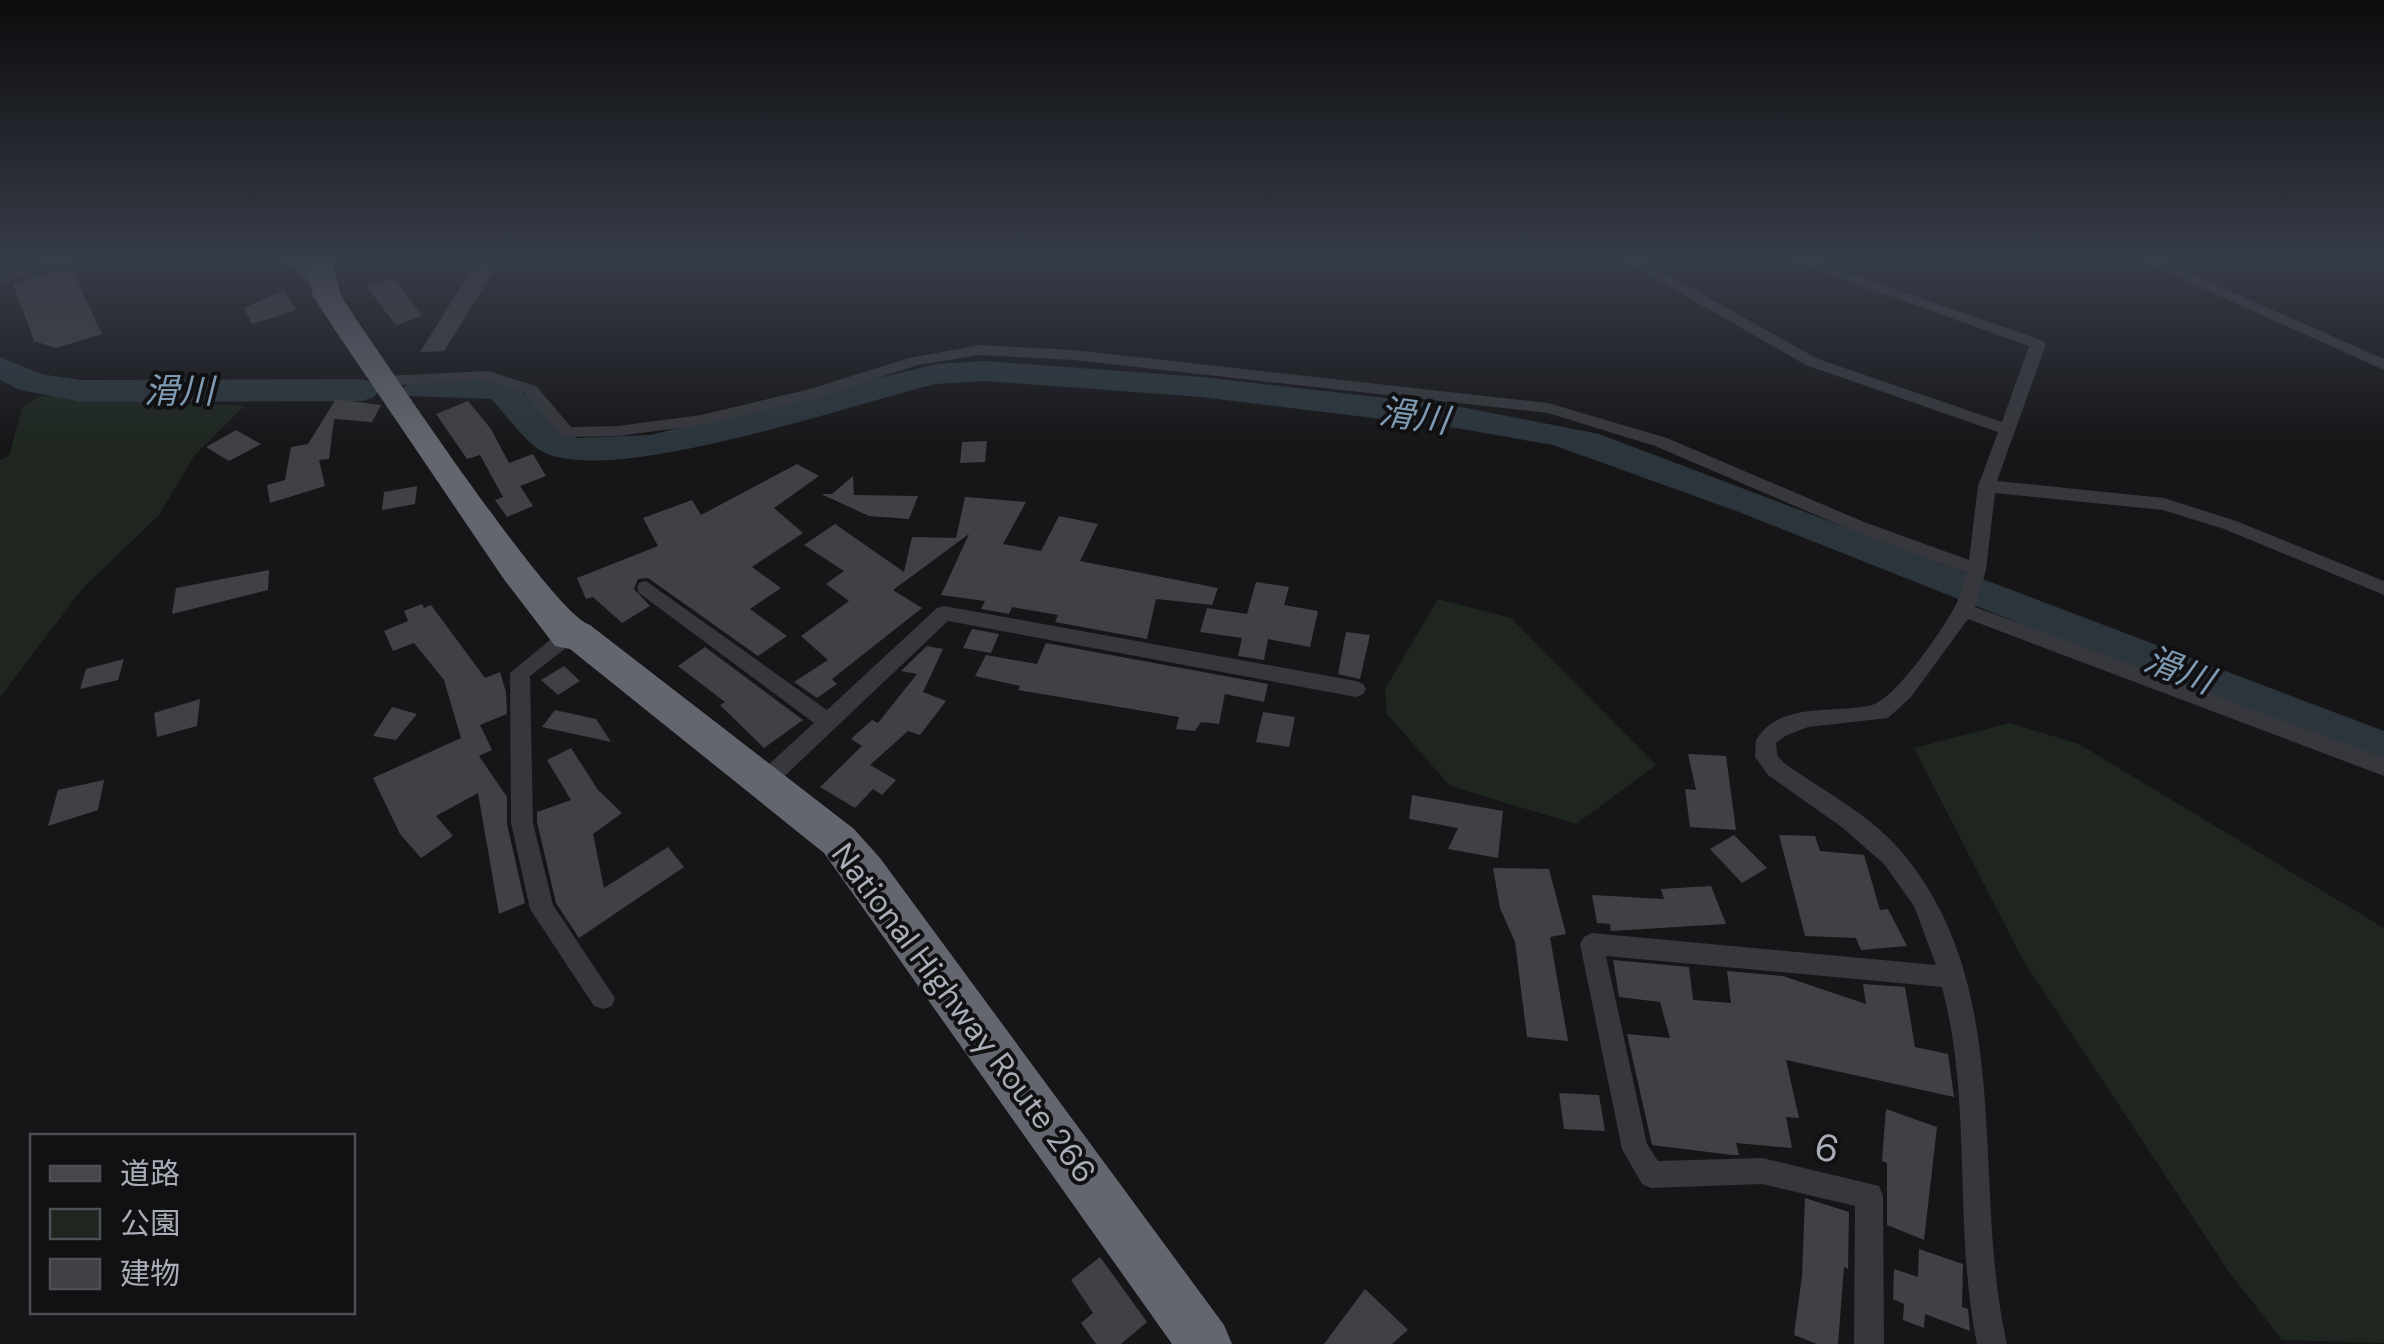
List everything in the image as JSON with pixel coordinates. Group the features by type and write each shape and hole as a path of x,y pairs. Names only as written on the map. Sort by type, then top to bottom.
{"highway":[{"name":"National Highway Route 266","path":"344,321 516,569 568,636 577,635 814,818 866,870 1206,1344"}],"street":[{"path":"1738,321 1812,362 2004,428"},
{"path":"1971,321 2038,344 2004,428 1987,486 1977,570 1964,609 1904,692 1881,712 1806,719 1778,730 1766,740 1766,757 1776,769 1892,857 1935,921 1965,1016 1984,1303 1992,1344"},
{"path":"2284,321 2384,365"},
{"path":"385,381 482,374 530,390 568,432 618,431 701,420 814,393 915,361 980,350 1094,357 1529,406 1578,415 1738,470 1842,519 1977,570"},
{"path":"1987,486 2164,504 2230,525 2384,588"},
{"path":"646,588 828,722"},
{"path":"1964,609 2384,767"},
{"path":"765,781 944,613 1356,689"},
{"path":"568,636 520,673 522,823 542,909 603,998"},
{"name":"6","path":"1868,1344 1869,1196 1762,1171 1651,1175 1635,1149 1592,944 1952,977"}],"green space":[{"path":"40,396 244,406 194,456 159,515 83,588 0,697 0,460 9,456 23,406"},
{"path":"1438,599 1511,618 1656,765 1576,824 1450,786 1387,714 1385,689"},
{"path":"2010,723 2079,744 2384,928 2384,1343 2282,1340 2229,1272 2023,960 1914,748"}],"building":[{"path":"27,321 96,321 102,334 56,348 34,341"},
{"path":"440,321 463,321 444,351 420,352"},
{"path":"336,399 381,405 372,422 334,419 329,459 319,460 325,486 270,503 267,485 285,480 291,447 308,444"},
{"path":"468,401 491,429 509,463 533,454 546,476 520,486 533,506 507,517 495,500 503,497 480,455 467,459 436,414"},
{"path":"236,430 261,444 229,461 206,447"},
{"path":"987,441 985,462 960,463 962,442"},
{"path":"797,464 819,476 774,508 803,533 752,567 781,588 750,609 787,636 758,656 648,578 638,579 634,589 650,606 622,623 593,597 586,599 577,578 658,546 643,518 692,500 701,515"},
{"path":"853,476 854,495 918,496 909,519 869,516 821,494 832,494"},
{"path":"417,486 415,504 382,510 384,492"},
{"path":"965,497 1026,502 1003,544 1041,551 1059,516 1098,524 1080,561 1218,588 1212,605 1156,599 1147,639 1055,622 1058,615 1012,607 1009,614 981,609 985,601 941,595 969,534 893,590 922,608 832,679 837,684 817,698 794,682 828,660 801,636 849,601 826,584 844,571 804,545 835,524 904,572 912,537 956,538"},
{"path":"269,570 268,590 172,614 176,588"},
{"path":"1256,582 1289,587 1284,605 1318,611 1310,647 1268,639 1264,660 1238,656 1242,638 1200,632 1207,608 1247,614"},
{"path":"422,604 424,608 431,605 485,678 500,672 506,692 507,714 480,725 492,750 479,756 507,797 507,824 525,903 499,914 478,793 436,816 453,836 421,858 400,834 373,778 461,738 444,680 414,643 393,651 384,631 408,621 404,611"},
{"path":"972,629 999,634 991,653 963,648"},
{"path":"1346,632 1370,635 1360,679 1338,674"},
{"path":"1046,643 1268,684 1264,702 1225,694 1219,724 1201,722 1195,731 1176,729 1179,717 1018,690 1020,686 975,676 986,655 1037,664"},
{"path":"927,646 943,649 923,692 946,701 920,735 908,731 870,765 896,780 882,795 873,789 855,808 820,787 862,746 851,739 872,720 878,723 917,674 901,671"},
{"path":"705,647 803,720 764,748 720,705 725,702 678,666"},
{"path":"124,659 118,680 80,689 86,669"},
{"path":"564,666 580,681 558,695 541,680"},
{"path":"200,699 197,726 157,737 154,713"},
{"path":"392,707 417,714 396,740 373,736"},
{"path":"555,710 596,719 611,742 542,727"},
{"path":"1263,712 1295,717 1289,747 1256,742"},
{"path":"571,748 598,790 622,813 593,834 604,888 668,847 684,867 579,938 556,903 537,822 537,812 571,800 547,760"},
{"path":"1688,754 1726,756 1736,830 1690,827 1685,789 1696,790"},
{"path":"104,780 98,810 48,826 58,790"},
{"path":"1412,795 1503,811 1498,858 1448,849 1458,828 1409,819"},
{"path":"1734,835 1767,868 1742,883 1710,849"},
{"path":"1779,835 1815,836 1820,851 1864,855 1880,910 1888,909 1907,946 1861,950 1856,938 1805,936"},
{"path":"1493,868 1549,869 1566,934 1550,937 1568,1041 1527,1037 1515,942 1500,908"},
{"path":"1711,886 1726,924 1611,931 1610,924 1597,923 1592,895 1664,899 1661,889"},
{"path":"1613,960 1689,967 1693,1000 1731,1003 1727,971 1783,976 1866,1004 1863,984 1905,987 1915,1047 1948,1054 1954,1097 1786,1060 1799,1118 1786,1117 1792,1148 1736,1143 1739,1155 1732,1155 1652,1145 1627,1034 1670,1038 1660,1002 1619,997"},
{"path":"1559,1093 1599,1095 1605,1131 1564,1129"},
{"path":"1886,1109 1937,1127 1924,1240 1887,1225 1887,1163 1882,1161"},
{"path":"1805,1198 1849,1212 1848,1269 1844,1267 1838,1344 1817,1344 1794,1335 1802,1276"},
{"path":"1919,1249 1963,1264 1962,1307 1968,1309 1970,1331 1925,1314 1924,1328 1903,1320 1904,1304 1893,1299 1894,1269 1918,1277"},
{"path":"1100,1257 1147,1322 1121,1344 1096,1344 1081,1323 1093,1313 1071,1280"},
{"path":"1365,1289 1408,1330 1392,1344 1324,1344"}],"waterway":[{"name":"滑川","path":"0,367 32,383 81,391 362,390"},
{"name":"滑川","path":"420,389 500,388 552,442 576,450 650,447 936,374 985,371 1201,387 1456,417 1553,434 1599,446 1752,503 2384,750"}]}
